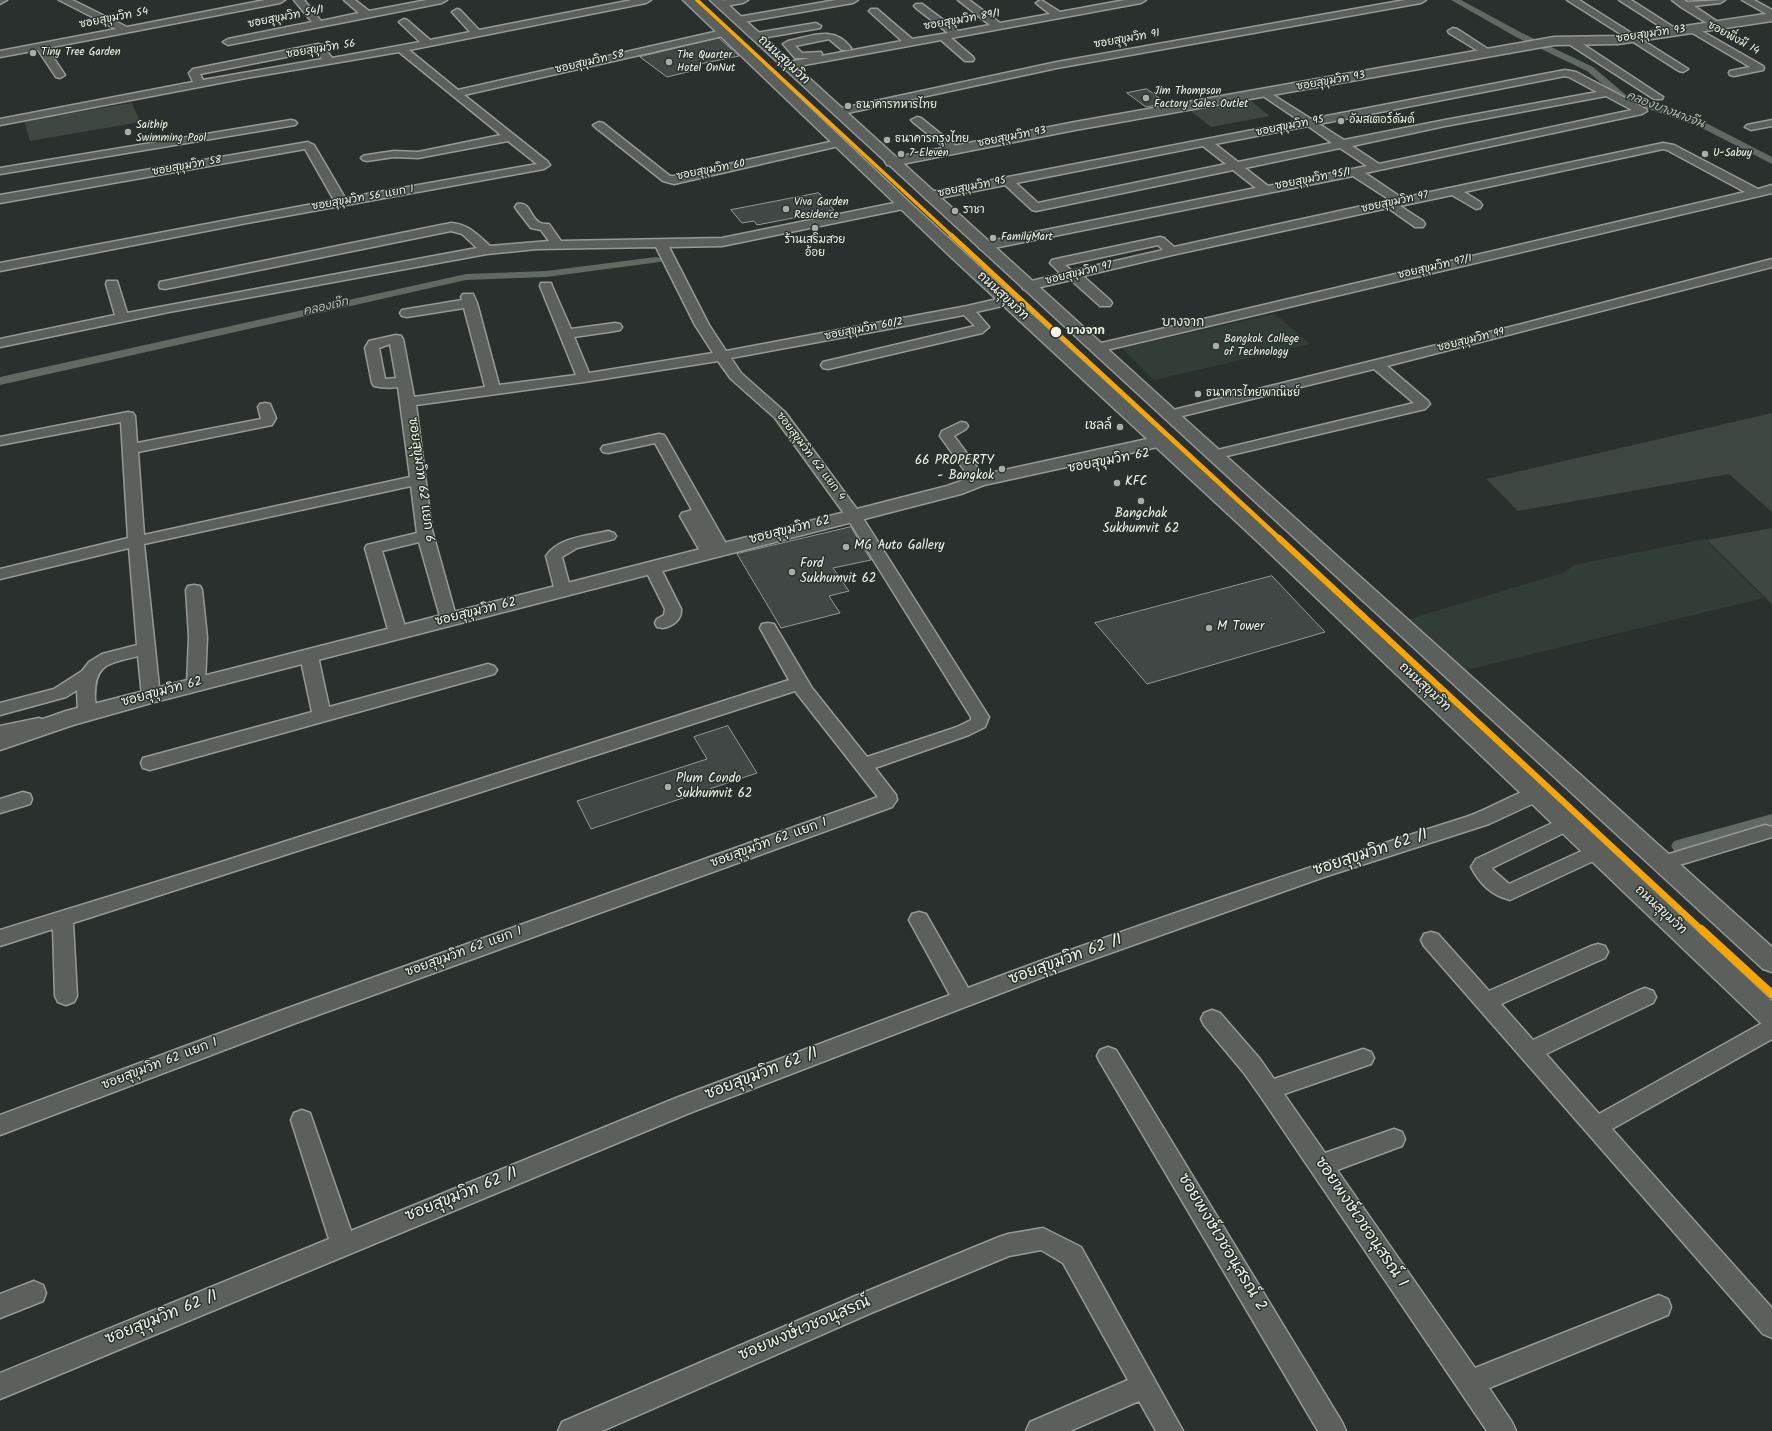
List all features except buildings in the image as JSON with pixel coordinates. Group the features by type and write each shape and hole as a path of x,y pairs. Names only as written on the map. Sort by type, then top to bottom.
{"main road":[{"name":"ถนนสุขุมวิท","path":"689,0 1006,302 1165,446 1221,501 1263,536 1772,1017"},
{"name":"ถนนสุขุมวิท","path":"718,2 984,246 1772,962"},
{"name":"ซอยสุขุมวิท 93","path":"892,162 953,149 1267,94 1554,41 1603,42 1772,17"},
{"path":"736,45 758,38"},
{"path":"1165,446 1202,444"},
{"name":"ซอยสุขุมวิท 62","path":"0,742 77,716 196,684 954,490 979,481 1165,446"},
{"name":"ซอยสุขุมวิท 62","path":"954,490 983,488 1165,446"}],"street":[{"path":"64,0 124,29"},
{"path":"231,0 245,6"},
{"name":"ซอยสุขุมวิท 54","path":"2,53 280,0"},
{"path":"299,0 319,24"},
{"path":"349,0 367,16"},
{"name":"ซอยสุขุมวิท 54/1","path":"228,42 367,16 408,3 442,0"},
{"name":"ซอยสุขุมวิท 56","path":"0,122 199,84 428,44 646,0"},
{"path":"718,2 743,0"},
{"path":"738,20 852,0"},
{"path":"963,0 999,27"},
{"name":"ซอยสุขุมวิท 89/1","path":"788,65 849,50 999,27 1141,0"},
{"name":"ซอยสุขุมวิท 91","path":"838,112 1057,65 1421,0"},
{"path":"1572,0 1683,69"},
{"path":"1624,0 1676,32"},
{"path":"1680,2 1720,0"},
{"path":"1747,0 1772,14"},
{"path":"1680,2 1719,26"},
{"path":"1041,3 1059,16"},
{"path":"919,6 956,34"},
{"path":"874,11 909,42"},
{"path":"457,12 477,34"},
{"path":"404,22 428,44"},
{"path":"758,38 818,25"},
{"name":"ซอยพึ่งมี 14","path":"1692,29 1759,68 1734,73"},
{"path":"1453,30 1489,53"},
{"name":"ซอยสุขุมวิท 58","path":"457,93 723,33"},
{"path":"833,36 849,50 800,56 788,45 833,36"},
{"path":"943,36 969,59"},
{"path":"1571,42 1658,97"},
{"path":"41,46 60,74"},
{"path":"199,84 194,73 197,71 318,47 329,61"},
{"name":"ซอยสุขุมวิท 56 แยก 1","path":"0,266 247,219 322,212 342,203 395,199 544,165 401,49"},
{"name":"ซอยสุขุมวิท 95","path":"930,196 1565,73 1572,74 1642,111"},
{"path":"1007,181 1036,207 1151,182 1445,123 1608,93"},
{"path":"1267,94 1376,167"},
{"path":"1414,103 1457,130"},
{"name":"ซอยสุขุมวิท 95/1","path":"984,246 1355,172 1642,111"},
{"path":"917,120 953,149"},
{"path":"0,171 291,123"},
{"path":"1751,127 1772,123"},
{"name":"ซอยสุขุมวิท 60","path":"599,125 667,179 674,180 839,143"},
{"path":"367,158 394,154 418,155 509,137"},
{"path":"1469,138 1482,145"},
{"path":"1206,143 1266,190"},
{"name":"ซอยสุขุมวิท 58","path":"0,199 308,145 342,203"},
{"name":"ซอยสุขุมวิท 97","path":"1028,286 1172,251 1666,146 1755,192"},
{"path":"1122,159 1151,182"},
{"path":"1355,172 1420,224"},
{"name":"ซอยสุขุมวิท 97/1","path":"1098,348 1772,189"},
{"path":"1454,191 1476,205"},
{"path":"0,343 169,308 487,250 518,246 557,244 722,242 904,205"},
{"path":"521,207 535,225 545,227 557,244"},
{"path":"169,308 164,278 451,227 463,229 487,250"},
{"path":"1105,303 1056,263 1160,241 1172,251"},
{"name":"ซอยสุขุมวิท 62 แยก 4","path":"660,242 702,325 736,376 780,415 853,515"},
{"name":"ซอยสุขุมวิท 99","path":"1170,415 1377,364 1772,263"},
{"path":"112,284 122,318"},
{"path":"546,286 584,378"},
{"path":"407,313 469,300 493,391"},
{"name":"ซอยสุขุมวิท 60/2","path":"408,402 584,378 722,356 1006,302"},
{"path":"828,364 977,330 982,327 967,310"},
{"path":"566,334 615,327"},
{"name":"ซอยสุขุมวิท 62 แยก 6","path":"404,381 390,384 380,382 372,348 376,342 396,339 404,381 408,402 426,536 449,620"},
{"path":"1202,444 1420,406 1423,404 1377,364"},
{"path":"130,449 267,422 269,418 265,407"},
{"path":"0,441 128,416 136,541 151,696"},
{"path":"960,426 947,436 979,481"},
{"path":"608,449 658,438 701,513 715,550"},
{"path":"0,574 136,541 419,480"},
{"path":"853,515 980,717 979,722 963,731 863,765"},
{"path":"398,633 373,548 426,536"},
{"path":"563,591 554,556 556,552 568,546 608,536"},
{"path":"652,567 674,609 672,619 663,623"},
{"path":"194,590 198,637 196,684"},
{"name":"ซอยสุขุมวิท 62 แยก 1","path":"0,1125 285,1018 886,802 888,800 887,796 805,692 768,628"},
{"path":"0,732 77,716 88,676 95,666 108,658 146,648"},
{"path":"309,656 322,715"},
{"path":"150,763 488,670"},
{"path":"0,709 60,693 88,676"},
{"path":"0,938 224,868 800,683"},
{"name":"ซอยสุขุมวิท 62 /1","path":"0,1386 684,1105 963,998 1317,872 1482,819 1536,794"},
{"path":"0,806 23,799"},
{"path":"1567,823 1483,864 1481,867 1483,872 1501,891 1510,892 1597,851"},
{"path":"1663,863 1765,832"},
{"path":"63,918 66,996"},
{"path":"919,920 963,998"},
{"path":"1431,940 1772,1326"},
{"path":"1486,1002 1598,952"},
{"path":"1529,1052 1645,997"},
{"name":"ซอยพงษ์เวชอนุสรณ์ 1","path":"1212,1019 1252,1066 1269,1090 1503,1431"},
{"path":"1596,1127 1772,1028"},
{"name":"ซอยพงษ์เวชอนุสรณ์ 2","path":"1108,1056 1333,1431"},
{"path":"1269,1090 1363,1058"},
{"path":"302,1120 343,1244"},
{"path":"1319,1164 1334,1161 1394,1139"},
{"name":"ซอยพงษ์เวชอนุสรณ์","path":"570,1431 862,1305 1008,1245 1043,1239 1072,1255 1144,1386"},
{"path":"0,1306 34,1292"},
{"path":"1470,1383 1659,1307"},
{"path":"1039,1431 1144,1386 1170,1431"}],"shaded area":[{"path":"1247,98 1270,116 1211,127 1188,109"},
{"path":"132,103 140,122 30,141 24,121"},
{"name":"Bangkok College of Technology","path":"1275,314 1310,344 1154,380 1122,348"},
{"path":"1772,413 1772,512 1729,474 1518,511 1486,479"},
{"path":"1772,528 1772,604 1707,540"},
{"path":"1705,539 1764,598 1462,671 1406,620 1563,573 1574,565"}],"waterway":[{"name":"คลองบางนางจีน","path":"1455,0 1519,35 1590,69 1623,97 1703,125 1772,161"},
{"name":"คลองเจ๊ก","path":"0,381 466,277 546,274 656,260"},
{"path":"1680,846 1772,820"}],"transit line":[{"path":"697,0 1772,994"}],"place":[{"name":"Tiny Tree Garden","path":"33,53"},
{"name":"The Quarter Hotel OnNut","path":"669,62"},
{"name":"Jim Thompson Factory Sales Outlet","path":"1146,98"},
{"name":"ธนาคารทหารไทย","path":"848,106"},
{"name":"อัมสเตอร์ดัมด์","path":"1341,121"},
{"name":"Saithip Swimming Pool","path":"128,132"},
{"name":"ธนาคารกรุงไทย","path":"887,140"},
{"name":"7-Eleven","path":"901,154"},
{"name":"U-Sabuy","path":"1705,154"},
{"name":"Viva Garden Residence","path":"786,209"},
{"name":"ราชา","path":"955,211"},
{"name":"ร้านเสริมสวย อ้อย","path":"815,228"},
{"name":"FamilyMart","path":"993,238"},
{"name":"บางจาก","path":"1056,332"},
{"name":"Bangkok College of Technology","path":"1216,346"},
{"name":"ธนาคารไทยพาณิชย์","path":"1198,394"},
{"name":"เชลล์","path":"1120,427"},
{"name":"66 PROPERTY - Bangkok","path":"1002,469"},
{"name":"KFC","path":"1117,483"},
{"name":"Bangchak Sukhumvit 62","path":"1141,501"},
{"name":"MG Auto Gallery","path":"846,547"},
{"name":"Ford Sukhumvit 62","path":"792,572"},
{"name":"M Tower","path":"1209,628"},
{"name":"Plum Condo Sukhumvit 62","path":"668,787"}],"district":[{"name":"บางจาก","path":"1183,324"}]}
